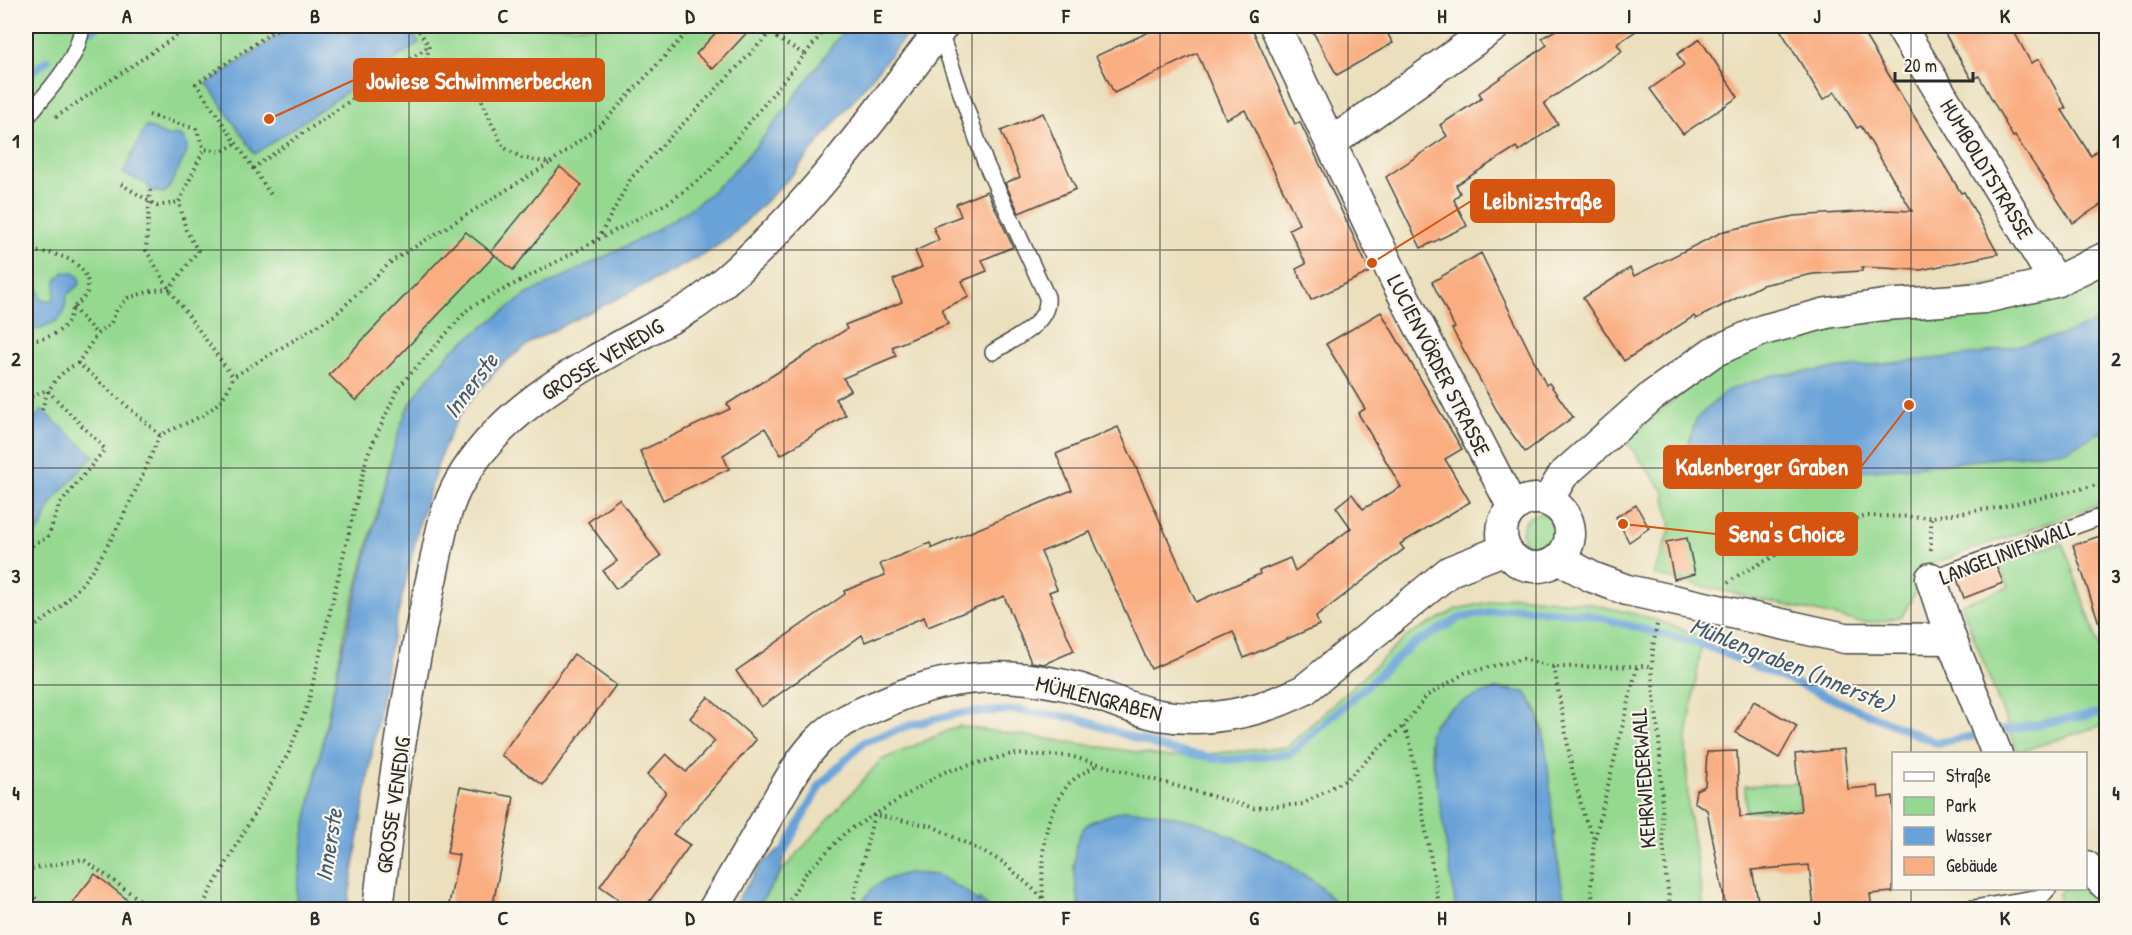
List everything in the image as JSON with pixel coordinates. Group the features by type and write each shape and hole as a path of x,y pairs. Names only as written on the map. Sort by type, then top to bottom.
{"street":[{"name":"LUCIENVÖRDER STRASSE","path":"1275,26 1395,279 1513,508"},
{"path":"1332,143 1496,26"},
{"name":"HUMBOLDTSTRASSE","path":"1900,26 2055,282"},
{"name":"GROSSE VENEDIG","path":"378,909 414,661 449,506 469,467 506,423 552,386 682,313 707,296 741,266 790,219 819,186 941,28"},
{"path":"1548,500 1563,475 1652,396 1713,352 1763,330 1827,313 1884,305 1984,298 2055,282 2106,257"},
{"path":"1530,499 1548,500 1566,515 1570,527 1566,550 1559,559 1550,564 1530,567 1520,563 1506,549 1503,527 1513,508 1530,499"},
{"name":"MÜHLENGRABEN","path":"713,909 797,766 821,737 849,718 911,690 978,677 1033,680 1082,690 1159,715 1220,716 1250,711 1276,704 1304,690 1450,571 1506,549"},
{"path":"1559,559 1592,577 1628,590 1845,638 1951,639"},
{"name":"LANGELINIENWALL","path":"1930,578 1951,639 1997,752"},
{"path":"2087,869 2106,885"}],"lane":[{"path":"26,119 71,62 80,43 82,26"},
{"path":"941,28 985,162 1047,297 1048,309 1041,319 993,352"},
{"name":"LANGELINIENWALL","path":"1930,578 2106,515"},
{"path":"1963,909 2041,897 2047,890"}],"path":[{"path":"55,118 191,26"},
{"path":"273,198 196,84 281,26"},
{"path":"416,26 429,46 425,70 440,82 471,92 481,99 503,147 522,158 550,163"},
{"path":"26,631 46,621 68,600 115,536 160,435 217,407 228,393 233,376 335,315 392,261 550,163 602,124 693,26"},
{"path":"762,26 804,54"},
{"path":"777,38 788,26"},
{"path":"597,240 631,178 770,33"},
{"path":"253,168 429,46"},
{"path":"42,410 47,390 64,370 78,363 97,334 111,323 117,309 128,298 154,290 169,289 198,251 186,230 179,202 204,149 196,129 149,115"},
{"path":"204,149 221,152 235,144"},
{"path":"121,184 157,206 179,202"},
{"path":"150,190 146,250 169,289 233,376"},
{"path":"26,253 37,250 62,256 80,270 88,287 85,297 73,308 67,322 56,333 38,340 26,340"},
{"path":"73,308 97,334"},
{"path":"78,363 160,435"},
{"path":"26,398 47,390"},
{"path":"26,549 48,537 58,505 105,448 47,390"},
{"name":"LANGELINIENWALL","path":"1699,605 1740,574 1816,534 1865,516 1931,517 1996,508 2106,483"},
{"path":"1930,578 1931,517"},
{"name":"KEHRWIEDERWALL","path":"1658,623 1650,666 1659,740 1661,816 1671,909"},
{"path":"784,909 804,875 846,832 944,772 1012,754 1070,756 1254,808 1303,804 1347,778 1403,726 1427,696 1465,673 1523,659 1554,667 1650,666"},
{"path":"1554,667 1572,769 1584,816 1594,838"},
{"path":"1594,909 1592,886 1594,838 1637,667"},
{"path":"1403,726 1410,742 1440,909"},
{"path":"1048,909 1043,898 1042,865 1045,834 1056,806 1069,784 1099,764"},
{"path":"874,815 933,826 1003,862 1043,898"},
{"path":"852,909 874,815"},
{"path":"26,870 83,859 154,909"},
{"path":"26,882 36,899 47,909"}],"green space":[{"path":"26,26 847,26 777,120 739,166 719,186 678,217 657,229 526,295 451,351 407,409 396,440 345,630 305,828 295,909 26,909"},
{"path":"2106,260 2106,502 1931,564 1902,616 1878,622 1860,622 1653,575 1671,528 1664,491 1625,440 1711,369 1819,321"},
{"path":"1540,514 1553,519 1558,532 1553,545 1540,550 1527,545 1522,532 1527,519"},
{"path":"2063,543 2106,666 2106,724 2018,752 1961,604 2009,587 1999,561"},
{"path":"1515,596 1592,604 1643,616 1703,636 1686,744 1688,806 1704,909 1566,909 1555,843 1543,728 1535,705 1511,689 1495,689 1450,708 1433,724 1429,743 1443,814 1456,909 1342,909 1316,883 1281,860 1202,823 1073,864 1080,909 989,909 979,900 978,904 937,875 923,874 865,897 860,909 756,910 780,873 881,760 959,726 1170,757 1287,747 1407,636 1457,609"},
{"path":"1799,783 1800,809 1746,812 1745,786"},
{"path":"2087,881 2106,900 2106,909 2065,909 2059,903 2059,894 2062,890 2087,890"}],"water":[{"path":"293,26 407,26 419,43 255,154 207,84"},
{"name":"Innerste","path":"847,26 914,26 791,176 729,238 702,256 534,340 501,365 467,404 442,452 421,517 387,660 347,909 295,909 305,828 342,651 396,440 407,409 424,383 451,351 526,295 657,229 678,217 719,186 739,166 777,120"},
{"path":"146,126 169,137 177,134 186,143 187,152 168,190 163,193 150,190 148,185 123,173"},
{"path":"64,272 74,273 79,277 80,284 67,295 64,313 57,321 36,330 26,330 26,289 36,286 42,299 48,301 54,299 56,280"},
{"path":"2106,318 2106,429 2068,450 1914,467 1746,479 1697,469 1689,443 1696,419 1726,391 1773,375 1980,354 2062,335"},
{"path":"42,410 94,456 53,502 38,532 26,538 26,429"},
{"path":"1495,689 1525,692 1534,706 1540,723 1566,909 1456,909 1429,733 1441,716 1449,710 1466,700"},
{"path":"1125,810 1154,812 1202,823 1281,860 1316,883 1342,909 1080,909 1074,861 1079,837 1084,828 1093,821"},
{"path":"787,845 780,873 756,909 731,909 762,863"},
{"path":"907,873 937,875 967,892 978,903 979,899 989,909 860,909 868,894 878,884"}],"building":[{"path":"722,26 753,26 713,69 696,54"},
{"path":"1162,26 1251,26 1295,124 1300,122 1370,272 1311,300 1296,269 1306,264 1289,229 1299,224 1245,110 1226,119 1197,53 1114,93 1096,56"},
{"path":"1324,26 1383,26 1393,43 1337,75 1313,32"},
{"path":"1562,26 1643,26 1617,44 1622,51 1544,103 1558,124 1519,151 1516,147 1456,185 1460,193 1454,200 1467,226 1421,248 1386,177 1447,136 1440,125 1482,98 1479,93 1547,45 1542,38"},
{"path":"1778,26 1859,26 1961,193 1964,192 1998,254 1921,270 1862,267 1862,271 1813,274 1762,285 1696,319 1694,316 1624,361 1583,298 1630,268 1634,276 1724,231 1794,216 1888,210 1912,211 1861,126 1857,128 1835,92 1823,100"},
{"path":"1955,26 2011,26 2031,63 2039,59 2066,108 2062,110 2091,156 2106,143 2106,201 2073,223 2015,136 2013,137 1979,76 1972,80 1944,32"},
{"path":"1700,39 1738,97 1683,134 1650,89 1684,65 1677,54"},
{"path":"1043,113 1076,189 1019,213 1005,183 1020,177 1001,131"},
{"path":"560,167 582,185 513,270 491,252"},
{"path":"987,191 1013,247 982,260 987,271 962,281 969,297 942,309 948,324 892,347 896,356 843,378 851,390 835,399 846,415 781,455 765,428 723,455 729,469 663,500 640,451 730,409 727,404 847,329 845,325 902,302 893,280 922,267 915,251 939,240 933,227 961,216 956,204"},
{"path":"466,232 495,255 356,401 329,375"},
{"path":"1481,253 1546,385 1549,383 1573,417 1525,452 1502,420 1452,329 1455,328 1432,282"},
{"path":"1381,312 1462,449 1445,459 1470,502 1400,544 1404,549 1316,617 1319,625 1244,658 1233,632 1151,669 1090,532 1041,552 1057,589 1049,592 1074,651 1044,664 1031,662 1004,596 928,627 924,617 865,642 862,635 761,707 736,671 845,594 844,591 885,575 880,564 930,543 932,548 1072,490 1056,454 1118,427 1196,602 1290,558 1295,571 1351,528 1336,507 1352,494 1363,509 1401,487 1358,413 1365,409 1326,344"},
{"path":"619,499 661,556 616,589 603,571 617,561 588,522"},
{"path":"1636,505 1649,528 1629,542 1616,517"},
{"path":"2106,534 2106,634 2103,635 2073,545"},
{"path":"1687,538 1695,574 1674,579 1666,542"},
{"path":"1996,565 2003,583 1964,598 1957,579"},
{"path":"574,654 616,685 543,785 501,755"},
{"path":"708,697 756,740 673,834 690,845 644,909 633,909 600,886 666,792 647,775 666,754 686,772 715,741 690,718"},
{"path":"1754,701 1797,726 1779,758 1736,733"},
{"path":"1844,749 1848,789 1878,786 1879,798 1892,796 1893,892 1870,894 1872,909 1814,909 1809,865 1752,870 1759,905 1726,908 1707,810 1694,802 1696,790 1705,786 1707,752 1737,751 1740,817 1801,811 1795,754"},
{"path":"460,787 514,797 492,909 448,909 459,855 447,853"},
{"path":"95,874 139,909 67,909"}],"waterway":[{"path":"92,30 99,26"},
{"path":"26,76 48,60"},
{"name":"Mühlengraben (Innerste)","path":"783,853 820,785 864,742 911,725 958,713 1016,710 1076,718 1170,750 1226,760 1290,754 1412,645 1462,617 1516,608 1586,614 1707,646 1937,743 1984,734"},
{"name":"Mühlengraben (Innerste)","path":"1995,732 2106,712"}],"place":[{"name":"Jowiese Schwimmerbecken","path":"269,119"},
{"name":"Leibnizstraße","path":"1372,263"},
{"name":"Kalenberger Graben","path":"1909,405"},
{"name":"Sena's Choice","path":"1623,524"}]}
